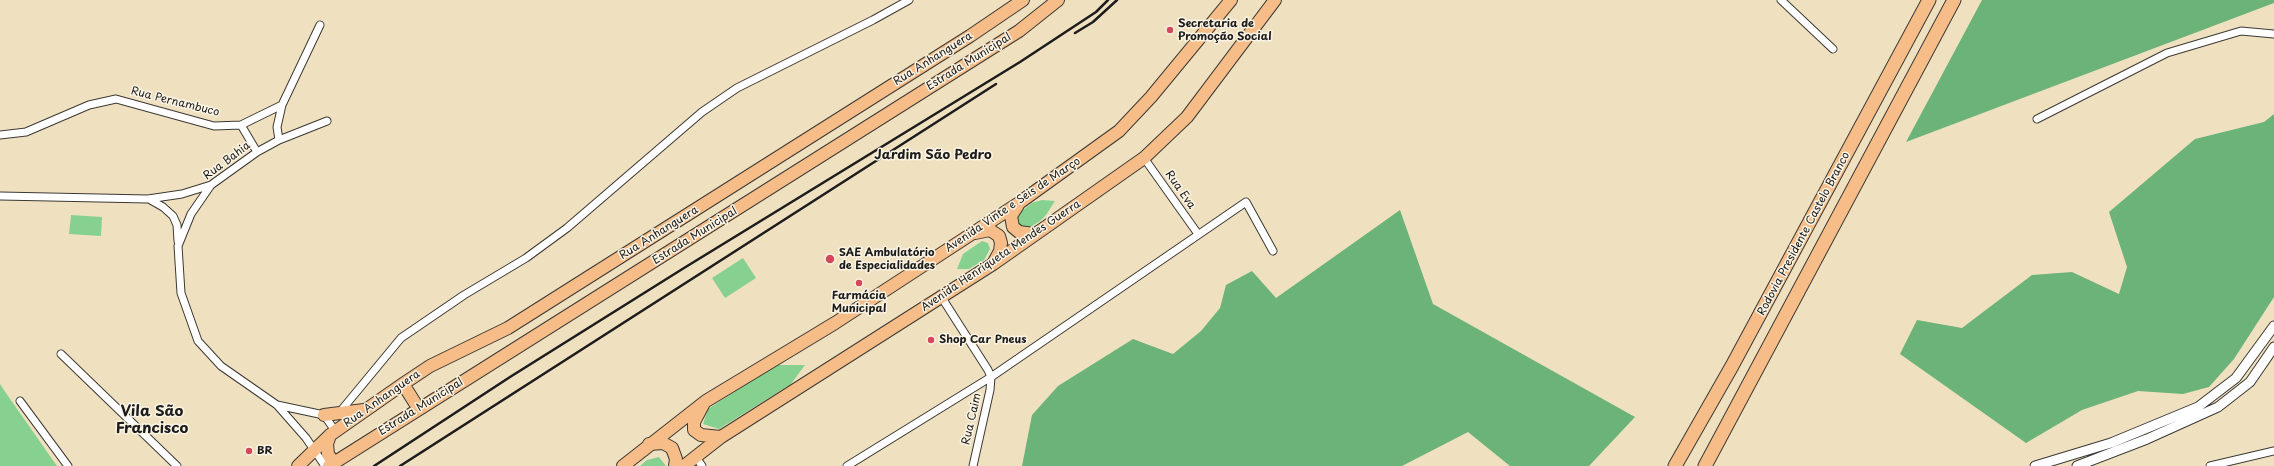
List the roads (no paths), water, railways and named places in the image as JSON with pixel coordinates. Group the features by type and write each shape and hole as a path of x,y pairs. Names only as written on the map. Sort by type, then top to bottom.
{"highway":[{"name":"Rodovia Presidente Castelo Branco","path":"1675,466 1736,360 1929,0"},
{"name":"Rodovia Presidente Castelo Branco","path":"1705,466 1954,0"}],"main road":[{"name":"Rua Anhanguera","path":"298,466 333,434 403,384 450,356 508,328 970,36 1023,0"},
{"name":"Estrada Municipal","path":"329,465 1019,31 1058,0"},
{"name":"Avenida Vinte e Seis de Março","path":"623,466 649,444 706,401 835,323 1019,204 1128,123 1231,0"},
{"name":"Avenida Henriqueta Mendes Guerra","path":"684,466 699,462 721,437 942,298 1144,158 1187,117 1272,2"},
{"path":"1019,204 1011,216 1012,224 1019,232 1034,234"},
{"path":"972,233 990,230 999,236 1001,243 1000,251 993,264"},
{"path":"375,436 386,424 415,403 501,351 523,343"},
{"path":"403,384 415,403"},
{"path":"706,401 697,415 694,430 701,436 721,437"},
{"path":"324,415 365,410"},
{"path":"329,465 327,444 333,434"},
{"path":"649,444 663,443 672,448 675,455 675,466"}],"street":[{"path":"339,414 401,338 412,329 526,258 567,228 611,192 691,120 715,102 737,88 873,20 909,0"},
{"path":"1781,0 1790,3 1833,48"},
{"path":"279,140 277,127 282,105 320,25"},
{"path":"2037,119 2167,53 2242,31 2274,34"},
{"name":"Rua Pernambuco","path":"0,135 26,132 90,105 116,99 214,126 241,125 282,105"},
{"name":"Rua Bahia","path":"277,405 221,366 198,341 181,293 178,246 191,214 211,184 257,152 279,140 327,121"},
{"path":"241,125 257,152"},
{"name":"Rua Eva","path":"1144,158 1198,234"},
{"path":"0,196 148,199 182,194 211,184"},
{"path":"148,199 163,207 173,216 177,225 178,246"},
{"path":"847,466 991,377 1246,202 1273,251"},
{"path":"942,298 991,377"},
{"path":"2035,466 2104,445 2198,407 2236,378 2274,326"},
{"path":"2077,466 2147,439 2218,407 2250,382 2274,347"},
{"path":"62,354 177,466"},
{"name":"Rua Caim","path":"973,466 990,390 991,377"},
{"path":"20,401 68,466"},
{"path":"277,405 324,415 333,434"},
{"path":"277,405 306,438 314,451 329,465"},
{"path":"2210,466 2274,450"}],"railway":[{"path":"374,466 510,377 684,268 1020,62 1096,12 1108,0"},
{"path":"1075,33 1093,22 1117,0"},
{"path":"400,466 996,84"}],"place":[{"name":"Secretaria de Promoção Social","path":"1170,30"},
{"name":"SAE Ambulatório de Especialidades","path":"830,259"},
{"name":"Farmácia Municipal","path":"859,283"},
{"name":"Shop Car Pneus","path":"931,340"},
{"name":"BR","path":"249,451"}],"district":[{"name":"Jardim São Pedro","path":"933,155"},
{"name":"Vila São Francisco","path":"152,420"}]}
